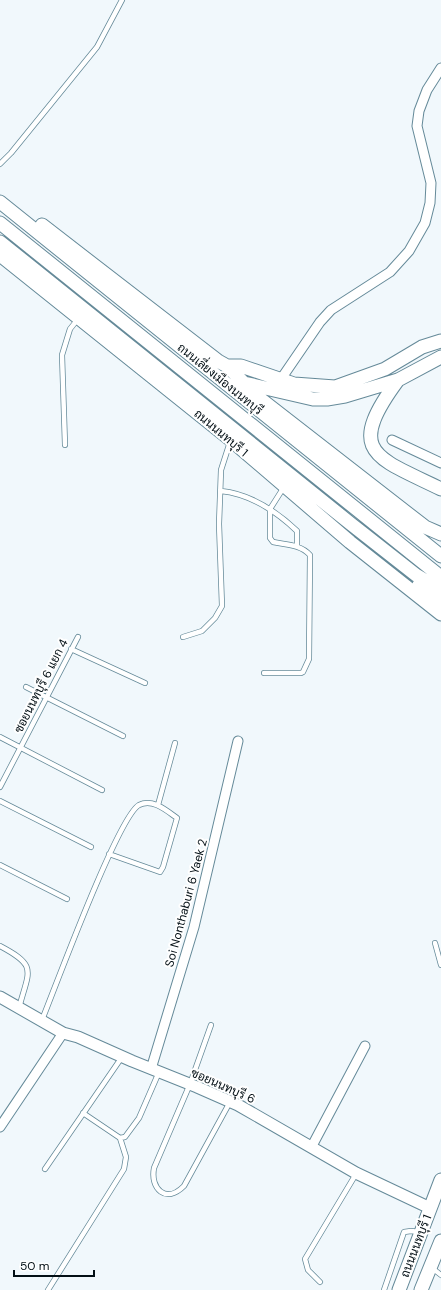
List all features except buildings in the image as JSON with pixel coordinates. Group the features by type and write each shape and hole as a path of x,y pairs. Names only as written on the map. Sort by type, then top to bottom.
{"main road":[{"path":"0,194 77,250 218,361 227,366 250,390 425,527 441,534"},
{"name":"ถนนเลี่ยงเมืองนนทบุรี","path":"0,202 441,556"},
{"name":"ถนนเลี่ยงเมืองนนทบุรี","path":"0,223 441,577"},
{"path":"0,242 351,524 416,575 441,590"},
{"name":"ถนนนนทบุรี 1","path":"0,255 231,440 284,487 441,614"},
{"path":"227,366 241,366 294,384 335,387 385,369 422,347 441,341"},
{"path":"244,383 313,399 327,400 398,380 441,357"},
{"path":"398,380 375,415 370,432 371,442 376,452 384,461 441,489"},
{"path":"351,524 414,582 441,602"},
{"name":"ถนนนนทบุรี 1","path":"399,1290 441,1180"},
{"name":"ถนนนนทบุรี 1","path":"421,1290 436,1271 441,1241"}],"street":[{"path":"281,379 320,322 331,310 390,272 410,251 425,223 436,183 417,126 419,111 427,90 441,68"},
{"path":"392,440 441,463"},
{"name":"Soi Nonthaburi 6 Yaek 2","path":"155,1071 194,927 238,741"},
{"name":"ซอยนนทบุรี 6","path":"0,998 63,1033 78,1037 230,1102 312,1146 356,1173 430,1208"},
{"path":"0,1127 63,1033"},
{"path":"312,1146 365,1046"}],"lane":[{"path":"0,164 11,153 97,47 122,0"},
{"path":"65,445 62,355 70,329 79,318"},
{"path":"183,637 202,631 215,618 222,606 219,524 221,491 220,470 231,440"},
{"path":"264,674 304,672 309,659 310,555 306,550 297,546 273,542 270,538 270,509 284,487"},
{"path":"221,491 236,492 270,509 297,531 297,546"},
{"name":"ซอยนนทบุรี 6 แยก 4","path":"0,787 78,637"},
{"path":"71,649 145,683"},
{"path":"26,687 123,736"},
{"path":"0,737 102,790"},
{"path":"158,805 175,743"},
{"path":"0,800 90,847"},
{"path":"42,1020 109,854 132,811 139,805 146,803 158,805 178,818 161,872 153,871 109,854"},
{"path":"0,865 67,899"},
{"path":"436,943 441,965"},
{"path":"0,946 21,957 27,965 28,973 19,1008"},
{"path":"211,1026 190,1084 154,1168 153,1181 161,1192 171,1195 178,1192 184,1186 230,1102"},
{"path":"46,1169 122,1057"},
{"path":"120,1138 125,1137 139,1118 155,1071"},
{"path":"48,1290 124,1169 126,1157 120,1138 83,1113"},
{"path":"320,1282 308,1270 305,1259 356,1173"},
{"path":"384,1290 404,1232 411,1231 421,1233"}]}
